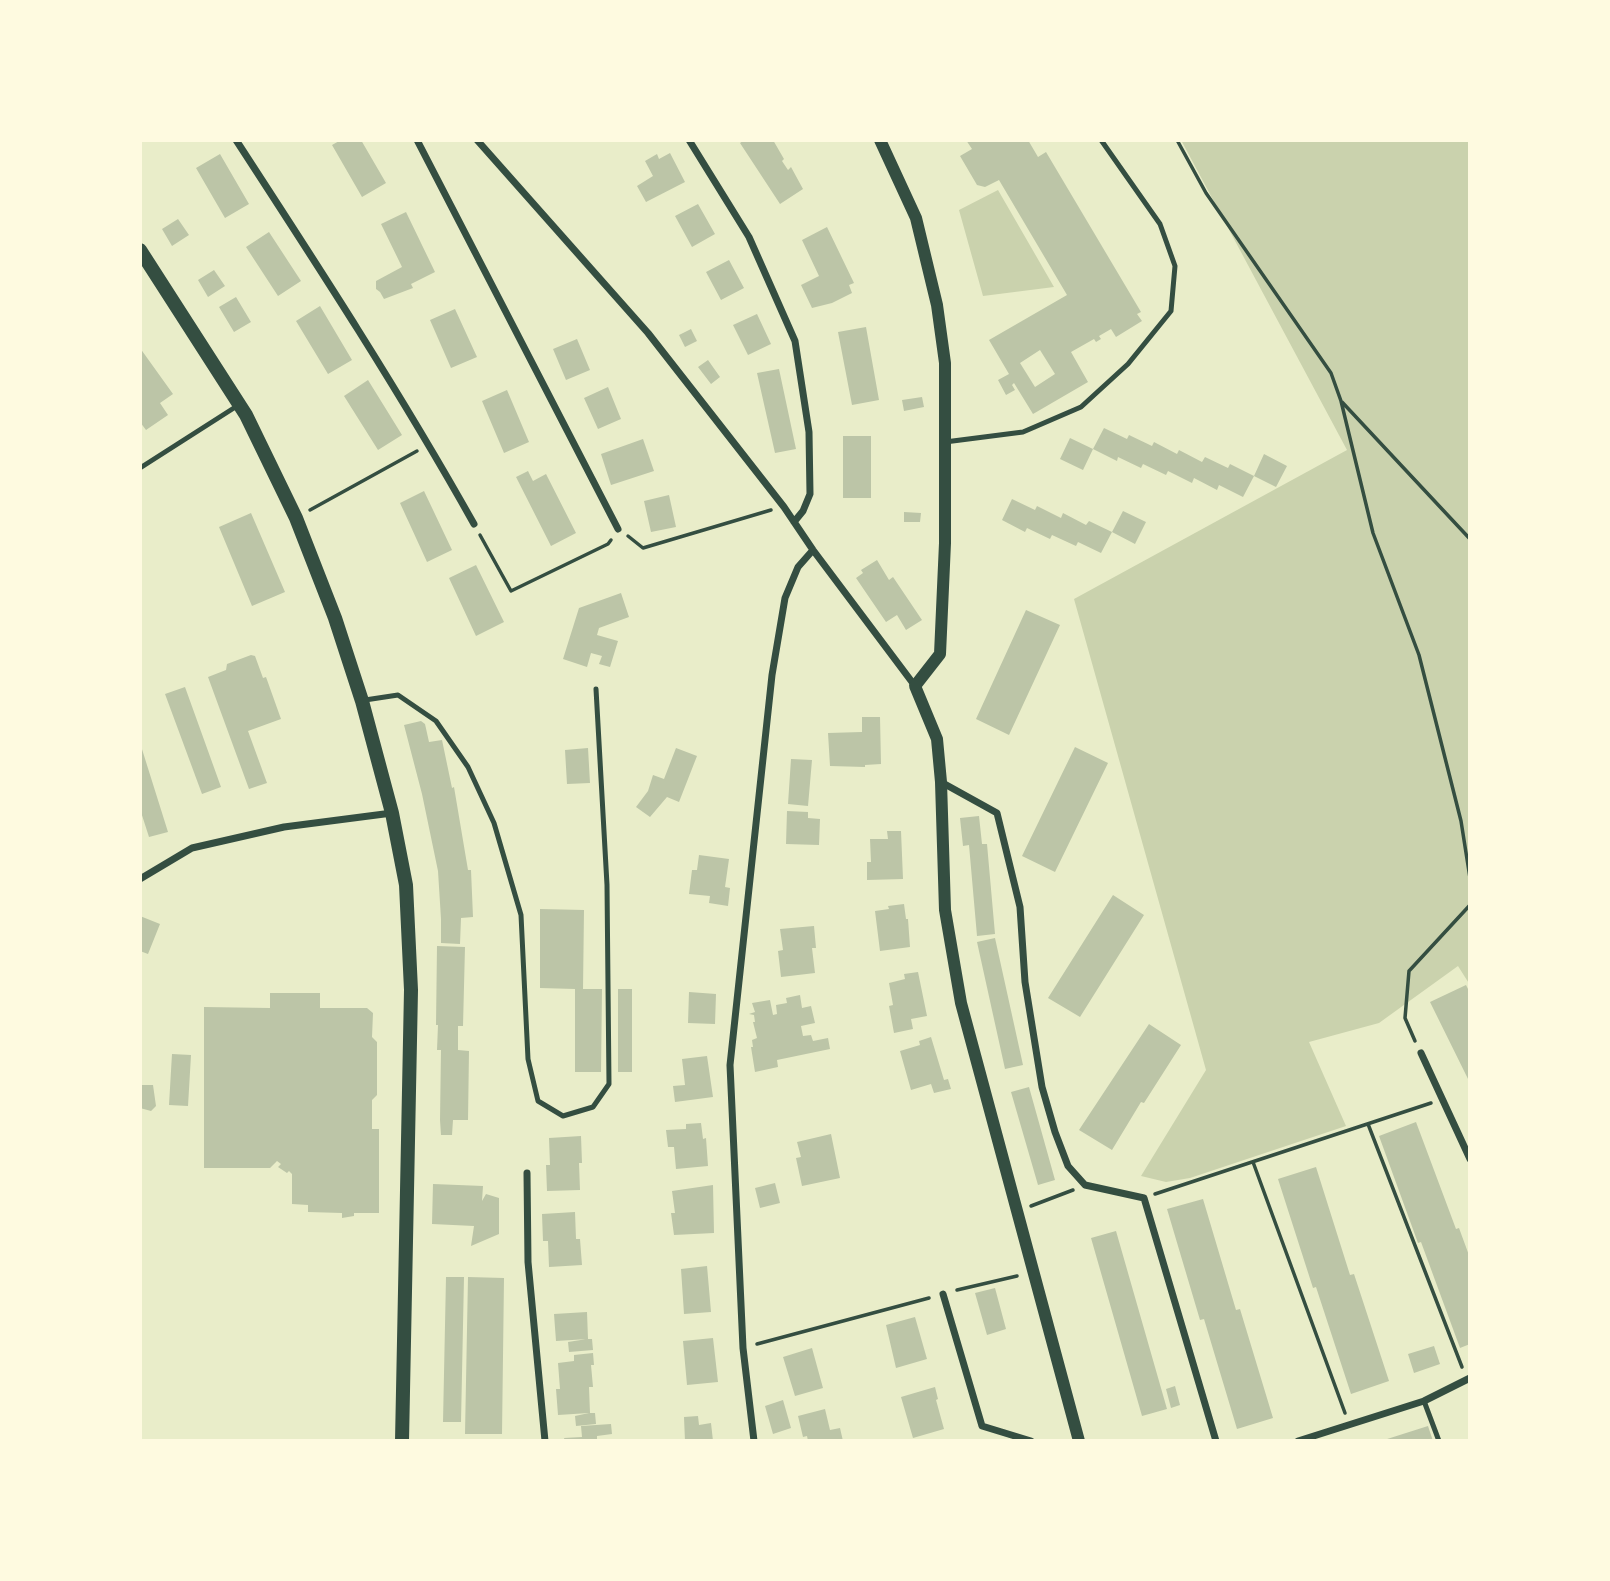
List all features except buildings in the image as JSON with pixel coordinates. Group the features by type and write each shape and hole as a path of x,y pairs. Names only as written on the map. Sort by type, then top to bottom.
{"main road":[{"path":"140,250 239,404 296,517 335,618 362,701 392,813 406,885 411,990 402,1441"}],"street":[{"path":"236,140 346,310 429,444 474,524"},
{"path":"417,140 618,529"},
{"path":"477,140 648,333 784,506 813,550 915,686 937,739 945,910 961,1003 1079,1441"},
{"path":"689,140 749,237 794,341 809,432 810,494 803,511 794,522"},
{"path":"880,140 916,218 937,305 944,363 945,542 940,654 915,686"},
{"path":"754,1441 743,1348 730,1065 772,675 785,598 798,567 813,550"},
{"path":"941,782 997,813 1020,907 1025,982 1042,1087 1055,1132 1068,1166 1085,1185 1144,1198 1216,1441"},
{"path":"140,878 192,848 284,827 392,813"},
{"path":"1420,1053 1470,1159"},
{"path":"527,1173 528,1262 545,1441"},
{"path":"943,1294 982,1426 1031,1441"},
{"path":"1298,1441 1424,1401 1469,1379"}],"lane":[{"path":"945,442 1023,432 1081,407 1128,364 1171,311 1175,266 1160,223 1101,140"},
{"path":"140,468 239,404"},
{"path":"362,701 398,695 436,721 468,767 494,823 521,915 528,1059 538,1101 563,1116 593,1107 609,1084 607,885 596,690"},
{"path":"1424,1401 1439,1441"}],"path":[{"path":"1177,140 1206,193 1331,373 1341,401 1373,533 1422,667 1461,821 1470,878"},
{"path":"1341,401 1470,539"},
{"path":"296,517 429,444"},
{"path":"474,524 511,592 608,544 618,529 643,548 784,506"},
{"path":"1420,1053 1405,1018 1409,971 1470,905"},
{"path":"1144,1198 1443,1099"},
{"path":"1367,1124 1469,1379"},
{"path":"1253,1162 1349,1426"},
{"path":"1018,1211 1085,1185"},
{"path":"743,1348 1033,1272"}],"green space":[{"path":"1181,140 1470,140 1470,985 1458,966 1379,1023 1309,1042 1346,1126 1190,1178 1166,1182 1141,1176 1206,1070 1074,599 1347,450"},
{"path":"998,190 1054,287 983,296 959,210"}]}
